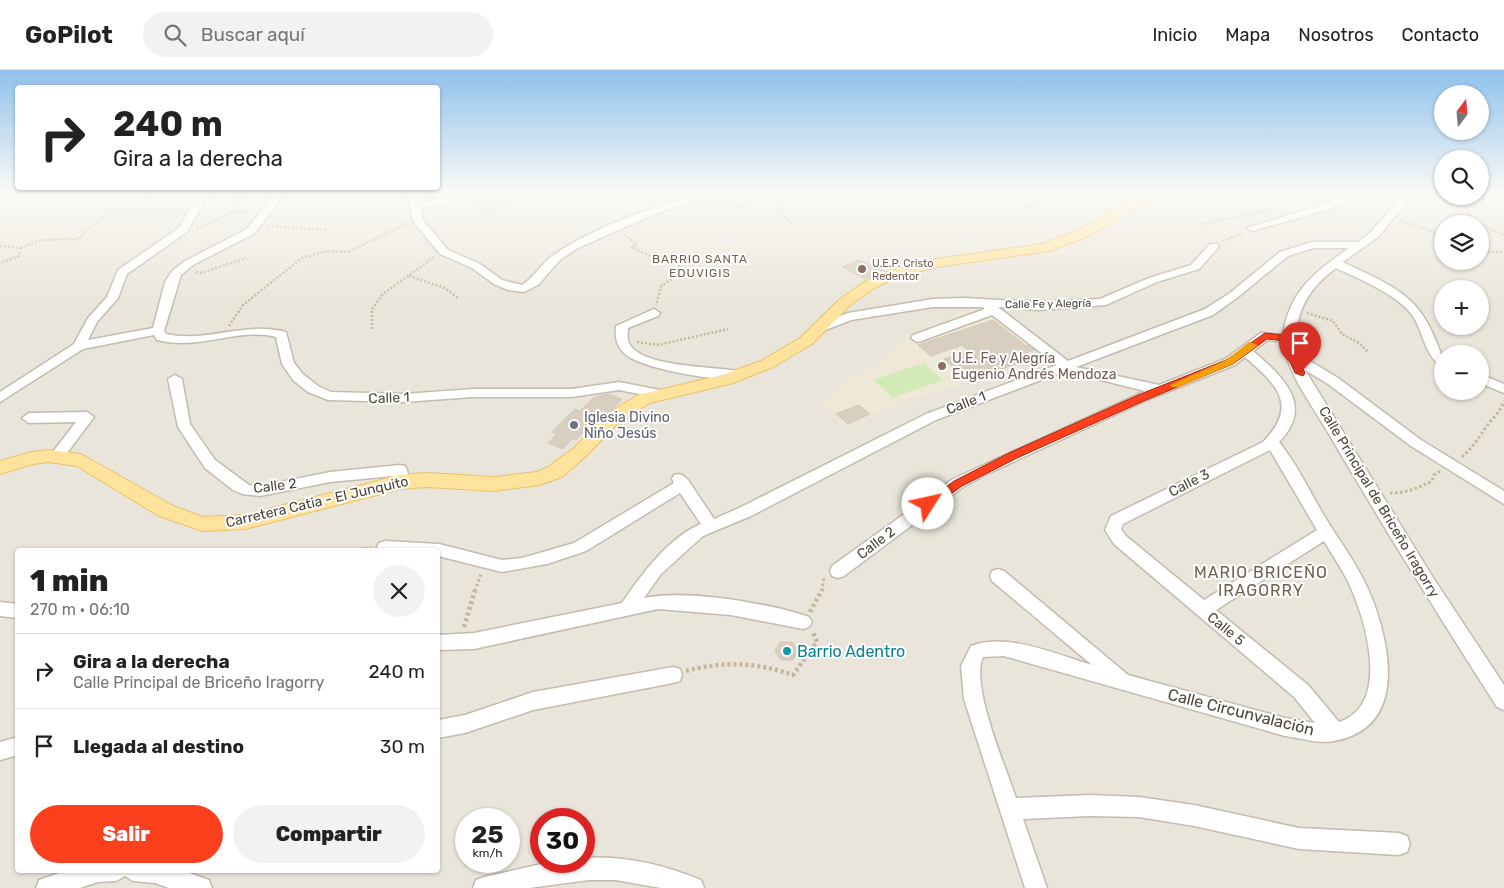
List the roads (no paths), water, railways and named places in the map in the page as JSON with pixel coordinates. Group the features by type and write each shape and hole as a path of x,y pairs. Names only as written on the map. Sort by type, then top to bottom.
{"main road":[{"name":"Carretera Catia - El Junquito","path":"0,468 32,458 56,457 81,460 166,511 203,524 245,522 400,482 427,480 494,484 538,478 555,472 564,466 613,418 644,399 739,375 789,352 806,341 845,302 868,286 890,275 937,263 1045,248 1089,230"}],"street":[{"path":"79,346 92,321 112,298 122,272 183,230"},
{"path":"0,398 79,346 158,331 171,282 182,267 242,237 251,230"},
{"path":"426,230 450,256 476,266 498,282 512,288 524,289 534,283 564,252 612,230"},
{"name":"Calle Principal de Briceño Iragorry","path":"1378,230 1316,277 1296,310 1289,338 1292,357 1371,492 1504,701"},
{"name":"Calle 1","path":"628,607 655,569 697,532 745,512 930,417 1068,367 1209,312 1234,295 1284,254 1312,245 1359,245"},
{"name":"Calle Fe y Alegría","path":"818,329 848,317 905,307 951,302 990,307 1102,302 1153,280 1194,267 1214,246"},
{"path":"1334,262 1386,290 1414,310 1434,350"},
{"path":"917,338 990,307 1068,367 1108,380 1161,391"},
{"path":"654,312 622,326 621,339 625,348 633,355 651,363 696,371 739,375"},
{"name":"Calle 1","path":"158,331 161,337 172,340 266,332 282,335 286,358 298,376 314,389 328,396 341,398 404,398 472,393 572,393 619,386 660,394"},
{"name":"Calle 2","path":"838,571 958,483 1013,455 1230,362 1265,336 1289,338"},
{"path":"1246,351 1278,381 1289,402 1288,422 1271,442 1289,464 1326,532 1345,561 1364,600 1378,660 1379,680 1373,706 1362,720 1335,732"},
{"path":"1292,357 1316,370 1416,443 1504,498"},
{"name":"Calle 2","path":"174,379 183,424 210,464 238,486 247,490 260,491 330,477 390,470 400,470 400,482"},
{"path":"1489,382 1504,389"},
{"path":"28,418 87,417 56,457"},
{"name":"Calle 3","path":"1113,530 1117,520 1271,442"},
{"path":"440,550 502,566 522,564 547,558 580,547 681,482 711,527"},
{"name":"Calle 5","path":"1113,530 1120,540 1301,691 1335,732"},
{"path":"1203,610 1326,532"},
{"path":"385,546 412,548"},
{"path":"998,576 1125,681"},
{"path":"440,643 461,642 554,626 628,607 658,602 687,603 768,613 803,622"},
{"path":"0,609 15,610"},
{"name":"Calle Circunvalación","path":"1036,888 972,693 970,666 977,651 989,648 1004,648 1285,726 1335,732"},
{"path":"440,729 464,724 533,701 673,674"},
{"path":"0,751 15,747"},
{"path":"1009,809 1102,804 1141,807 1189,813 1286,836 1328,841 1399,844"},
{"path":"484,888 552,871 591,868 619,869 678,881 693,888"},
{"path":"46,888 92,873"},
{"path":"158,873 201,888"}],"place":[{"name":"U.E.P. Cristo Redentor","path":"862,269"},
{"name":"U.E. Fe y Alegría Eugenio Andrés Mendoza","path":"942,366"},
{"name":"Iglesia Divino Niño Jesús","path":"574,425"},
{"name":"Barrio Adentro","path":"787,651"}],"district":[{"name":"BARRIO SANTA EDUVIGIS","path":"700,266"},
{"name":"MARIO BRICEÑO IRAGORRY","path":"1261,581"}]}
